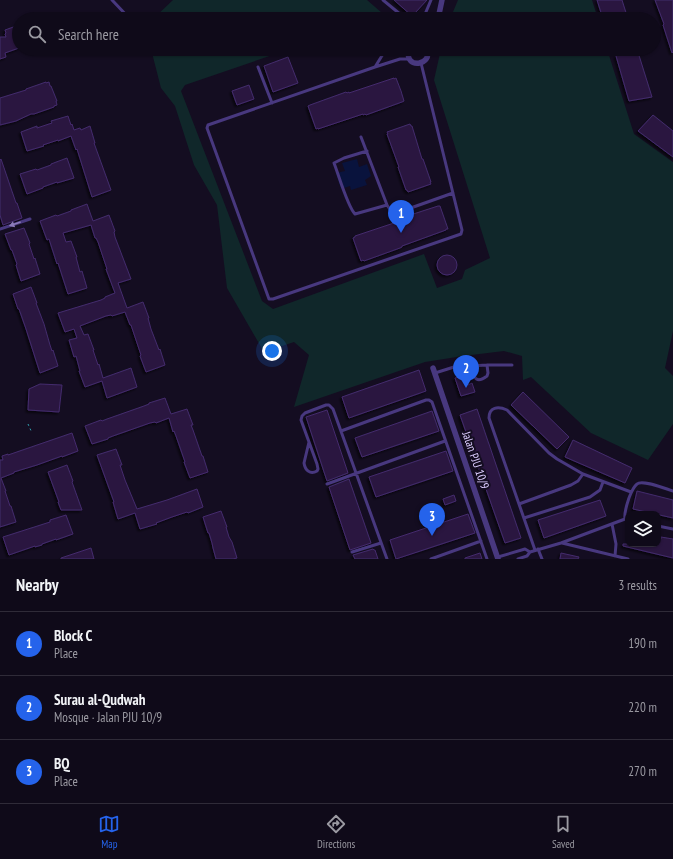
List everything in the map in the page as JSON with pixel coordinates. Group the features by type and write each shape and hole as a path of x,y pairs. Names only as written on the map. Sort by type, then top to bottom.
{"street":[{"path":"439,12 442,0"},
{"path":"409,58 412,62 417,64 426,60 428,56"},
{"name":"Jalan PJU 10/9","path":"434,371 498,558"}],"lane":[{"path":"112,0 123,12"},
{"path":"383,0 398,12"},
{"path":"426,12 431,0"},
{"path":"375,67 382,56"},
{"path":"409,58 400,59 375,67 209,124 207,126 268,297 271,300 460,235 462,232 421,63"},
{"path":"258,67 272,103"},
{"path":"362,137 387,205 391,210 405,210 453,193"},
{"path":"367,151 344,158 334,163 354,214 387,205"},
{"path":"0,229 30,218"},
{"path":"470,366 475,378 478,380 487,376 488,373 486,365"},
{"path":"434,371 454,367 512,365"},
{"path":"341,431 426,400 432,402 487,559"},
{"path":"309,442 304,463 307,471 311,473 317,471 318,467 309,442 301,420 302,416 305,413 329,405 333,409 387,559"},
{"path":"542,559 524,518 489,418 489,413 491,410 502,408 506,410 549,453 557,459 583,474 631,492"},
{"path":"327,484 445,440"},
{"path":"519,504 572,485 578,481 583,474"},
{"path":"524,518 590,497 600,490 603,482"},
{"path":"625,518 626,505 636,484 641,482 673,491"},
{"path":"518,559 527,556 530,552 561,543 625,519"},
{"path":"612,524 616,544 615,556"},
{"path":"661,527 673,529"},
{"path":"430,559 481,541"},
{"path":"352,552 381,543"},
{"path":"561,543 628,559"},
{"path":"498,558 525,549 530,552"}],"path":[{"path":"28,424 32,433"}],"green space":[{"path":"173,0 367,0 381,12 160,12"},
{"path":"458,0 592,0 596,12 453,12"},
{"path":"153,56 270,56 185,85 181,91 262,301 273,309 424,254 437,288 462,279 465,270 490,258 434,80 439,56 609,56 634,134 673,162 673,331 665,368 673,376 673,424 648,460 591,433 531,377 523,380 522,356 504,351 425,362 294,407 309,355 294,342 264,352 227,288 217,205 194,165 175,106 161,88"}],"shaded area":[{"path":"357,159 359,167 367,164 371,176 365,180 367,185 351,190 350,186 341,189 336,173 345,171 342,163"}],"building":[{"path":"394,0 427,0 416,12 408,12"},
{"path":"597,0 622,0 626,12 601,12"},
{"path":"655,0 673,0 672,53 663,25 661,12 660,12"},
{"path":"12,28 12,50 5,53 6,57 0,59 0,37 6,37 5,30"},
{"path":"616,56 639,56 652,97 629,101"},
{"path":"288,57 298,83 273,92 264,66"},
{"path":"396,78 404,101 366,115 363,114 316,129 308,106 346,92 349,93"},
{"path":"49,82 51,86 57,101 57,105 16,121 0,125 0,98"},
{"path":"249,85 254,99 237,105 232,91"},
{"path":"653,115 673,131 673,157 638,131"},
{"path":"68,116 74,130 80,128 81,130 90,126 94,143 111,190 92,197 77,149 76,150 71,136 27,151 21,132 37,126 37,128 52,123 51,121"},
{"path":"410,124 412,126 431,184 408,192 406,190 387,132"},
{"path":"67,158 74,178 57,182 27,194 20,174 36,169 37,170"},
{"path":"1,159 22,218 3,225 0,215"},
{"path":"87,204 93,221 109,215 115,231 115,237 131,279 118,283 127,308 143,302 149,318 151,329 165,365 146,372 131,325 125,312 112,316 106,316 80,326 84,335 88,334 103,378 131,368 137,387 107,398 102,381 85,387 79,371 76,356 74,357 69,340 77,338 74,329 65,332 58,313 101,300 115,293 98,242 95,238 91,225 63,233 66,242 71,241 77,257 80,272 82,271 87,288 68,294 49,239 47,240 40,221"},
{"path":"440,206 448,229 400,248 361,261 353,238 355,236 400,221 399,220 402,219 401,218"},
{"path":"24,228 40,274 21,281 16,265 17,264 5,234"},
{"path":"447,255 454,258 457,265 454,272 447,275 440,272 437,265 440,258"},
{"path":"31,287 58,366 40,373 13,294"},
{"path":"419,370 426,391 349,418 342,397"},
{"path":"465,374 468,385 472,383 475,392 461,396 455,378"},
{"path":"40,384 62,385 59,412 28,410 29,389"},
{"path":"523,392 569,437 557,449 511,405"},
{"path":"165,398 171,414 187,409 193,425 191,425 208,472 190,478 169,418 156,423 150,423 92,444 85,426"},
{"path":"477,409 521,538 505,543 460,415"},
{"path":"327,410 348,473 327,481 306,417"},
{"path":"432,411 439,431 362,457 355,438"},
{"path":"72,433 78,451 14,472 1,478 16,522 0,527 0,460 3,460 2,456"},
{"path":"573,440 632,468 625,483 565,457"},
{"path":"116,449 122,465 120,465 125,480 137,509 197,489 203,507 140,529 135,513 118,519 114,502 97,455"},
{"path":"446,451 453,471 376,497 369,477"},
{"path":"67,465 82,510 61,510 48,472"},
{"path":"349,479 371,543 350,550 329,487"},
{"path":"637,491 673,500 673,518 661,515 661,511 642,511 633,509"},
{"path":"454,495 456,501 445,505 443,499"},
{"path":"600,500 606,516 544,538 538,520"},
{"path":"221,511 237,558 216,559 203,517"},
{"path":"468,514 475,533 396,559 390,540"},
{"path":"66,515 73,534 9,555 3,537 50,522 50,520"},
{"path":"661,537 673,539 673,558 627,547 661,547"},
{"path":"91,548 94,559 61,559 61,558"},
{"path":"373,549 375,550 378,559 355,559 353,555"},
{"path":"480,553 482,559 465,559 465,558"},
{"path":"561,553 579,557 578,559 560,559"}],"place":[{"name":"Block C","path":"401,233"},
{"name":"Surau al-Qudwah","path":"466,388"},
{"name":"BQ","path":"432,536"}]}
